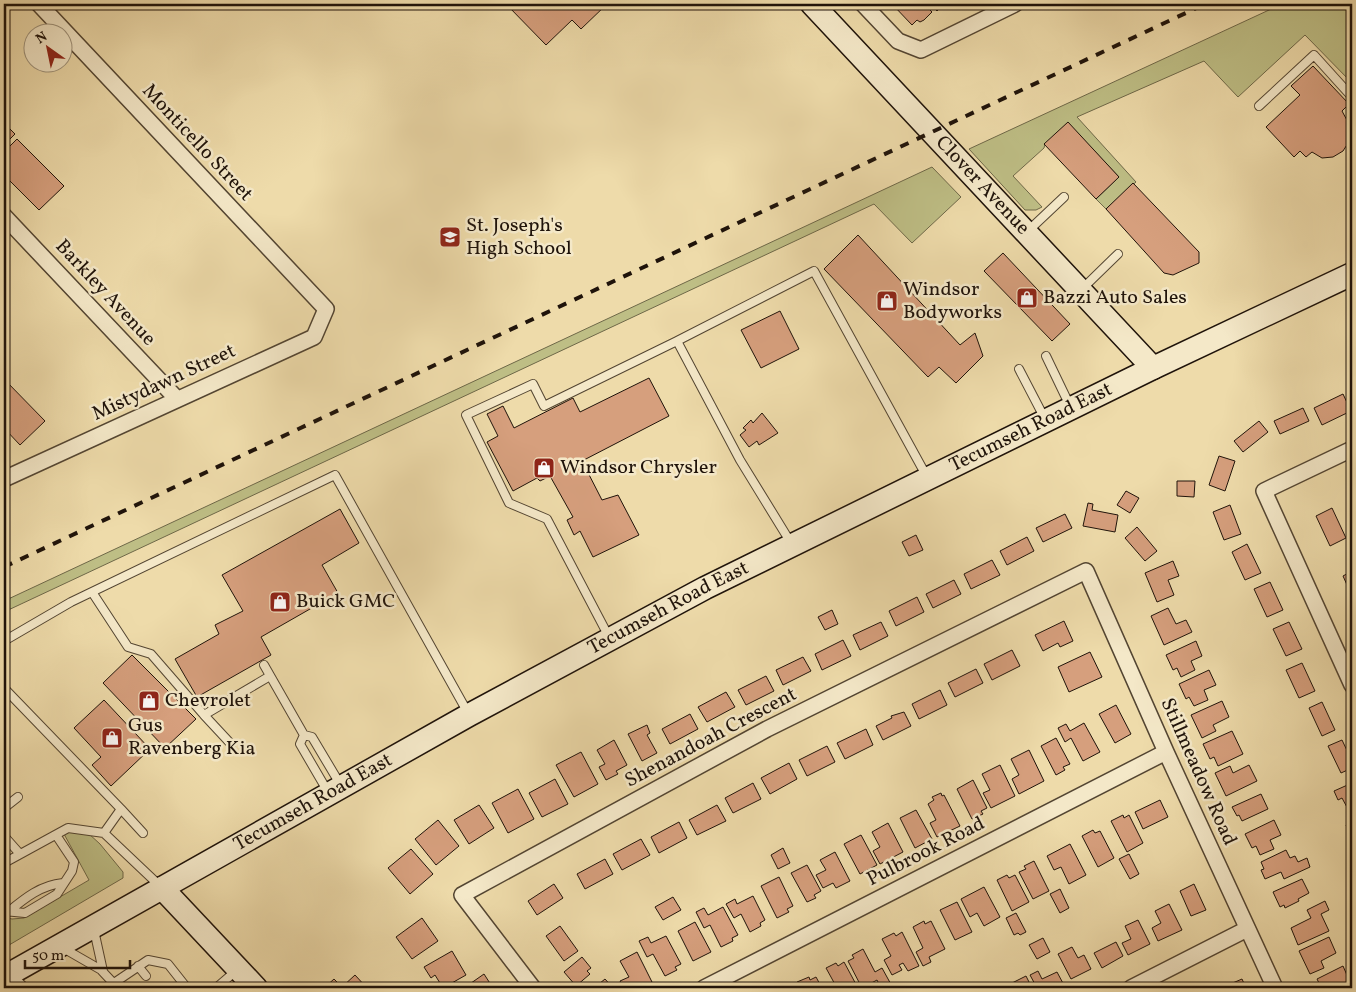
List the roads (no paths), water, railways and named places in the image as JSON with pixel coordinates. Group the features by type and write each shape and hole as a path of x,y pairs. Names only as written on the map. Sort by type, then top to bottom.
{"main road":[{"name":"Clover Avenue","path":"812,4 1153,368"},
{"name":"Tecumseh Road East","path":"13,980 59,945 469,715 705,588 1153,368 1352,274"},
{"path":"162,888 256,988"}],"street":[{"name":"Monticello Street","path":"39,4 326,309"},
{"path":"863,4 898,42 921,50 1015,4"},
{"name":"Barkley Avenue","path":"4,216 177,399"},
{"name":"Mistydawn Street","path":"5,477 314,337 326,309"},
{"path":"1352,449 1264,491 1349,668 1352,685"},
{"name":"Stillmeadow Road","path":"1086,571 1166,752 1275,988"},
{"name":"Shenandoah Crescent","path":"534,988 462,895 767,729 1086,571"},
{"name":"Pulbrook Road","path":"704,988 1166,752"},
{"path":"1131,988 1247,928"}],"lane":[{"path":"1259,106 1314,56 1352,97"},
{"path":"1026,233 1064,197"},
{"path":"1080,290 1118,254"},
{"path":"610,639 546,520 509,504 466,415 533,384 544,406 814,271 928,479"},
{"path":"677,341 740,460 792,545"},
{"path":"1046,356 1071,408"},
{"path":"1019,370 1046,421"},
{"path":"4,641 71,602 335,475 469,715"},
{"path":"92,592 128,648 151,654 231,744"},
{"path":"264,665 304,735 312,737 335,790"},
{"path":"204,715 270,676"},
{"path":"4,688 143,833"},
{"path":"304,735 300,744 335,790"},
{"path":"4,808 18,797"},
{"path":"104,833 121,809"},
{"path":"4,863 68,828 104,833 162,888"},
{"path":"6,912 25,913 57,894 72,871 74,862 56,835"},
{"path":"4,836 20,854"},
{"path":"6,912 49,884 63,883"},
{"path":"93,926 102,971"},
{"path":"59,945 102,971 116,986 138,966 148,960 168,964 187,988"},
{"path":"138,966 146,976"},
{"path":"216,988 238,969"}],"railway":[{"path":"4,567 1205,4"}],"place":[{"name":"St. Joseph's High School","path":"450,237"},
{"name":"Bazzi Auto Sales","path":"1027,298"},
{"name":"Windsor Bodyworks","path":"887,301"},
{"name":"Windsor Chrysler","path":"544,468"},
{"name":"Buick GMC","path":"280,602"},
{"name":"Chevrolet","path":"149,701"},
{"name":"Gus Ravenberg Kia","path":"112,738"}]}
